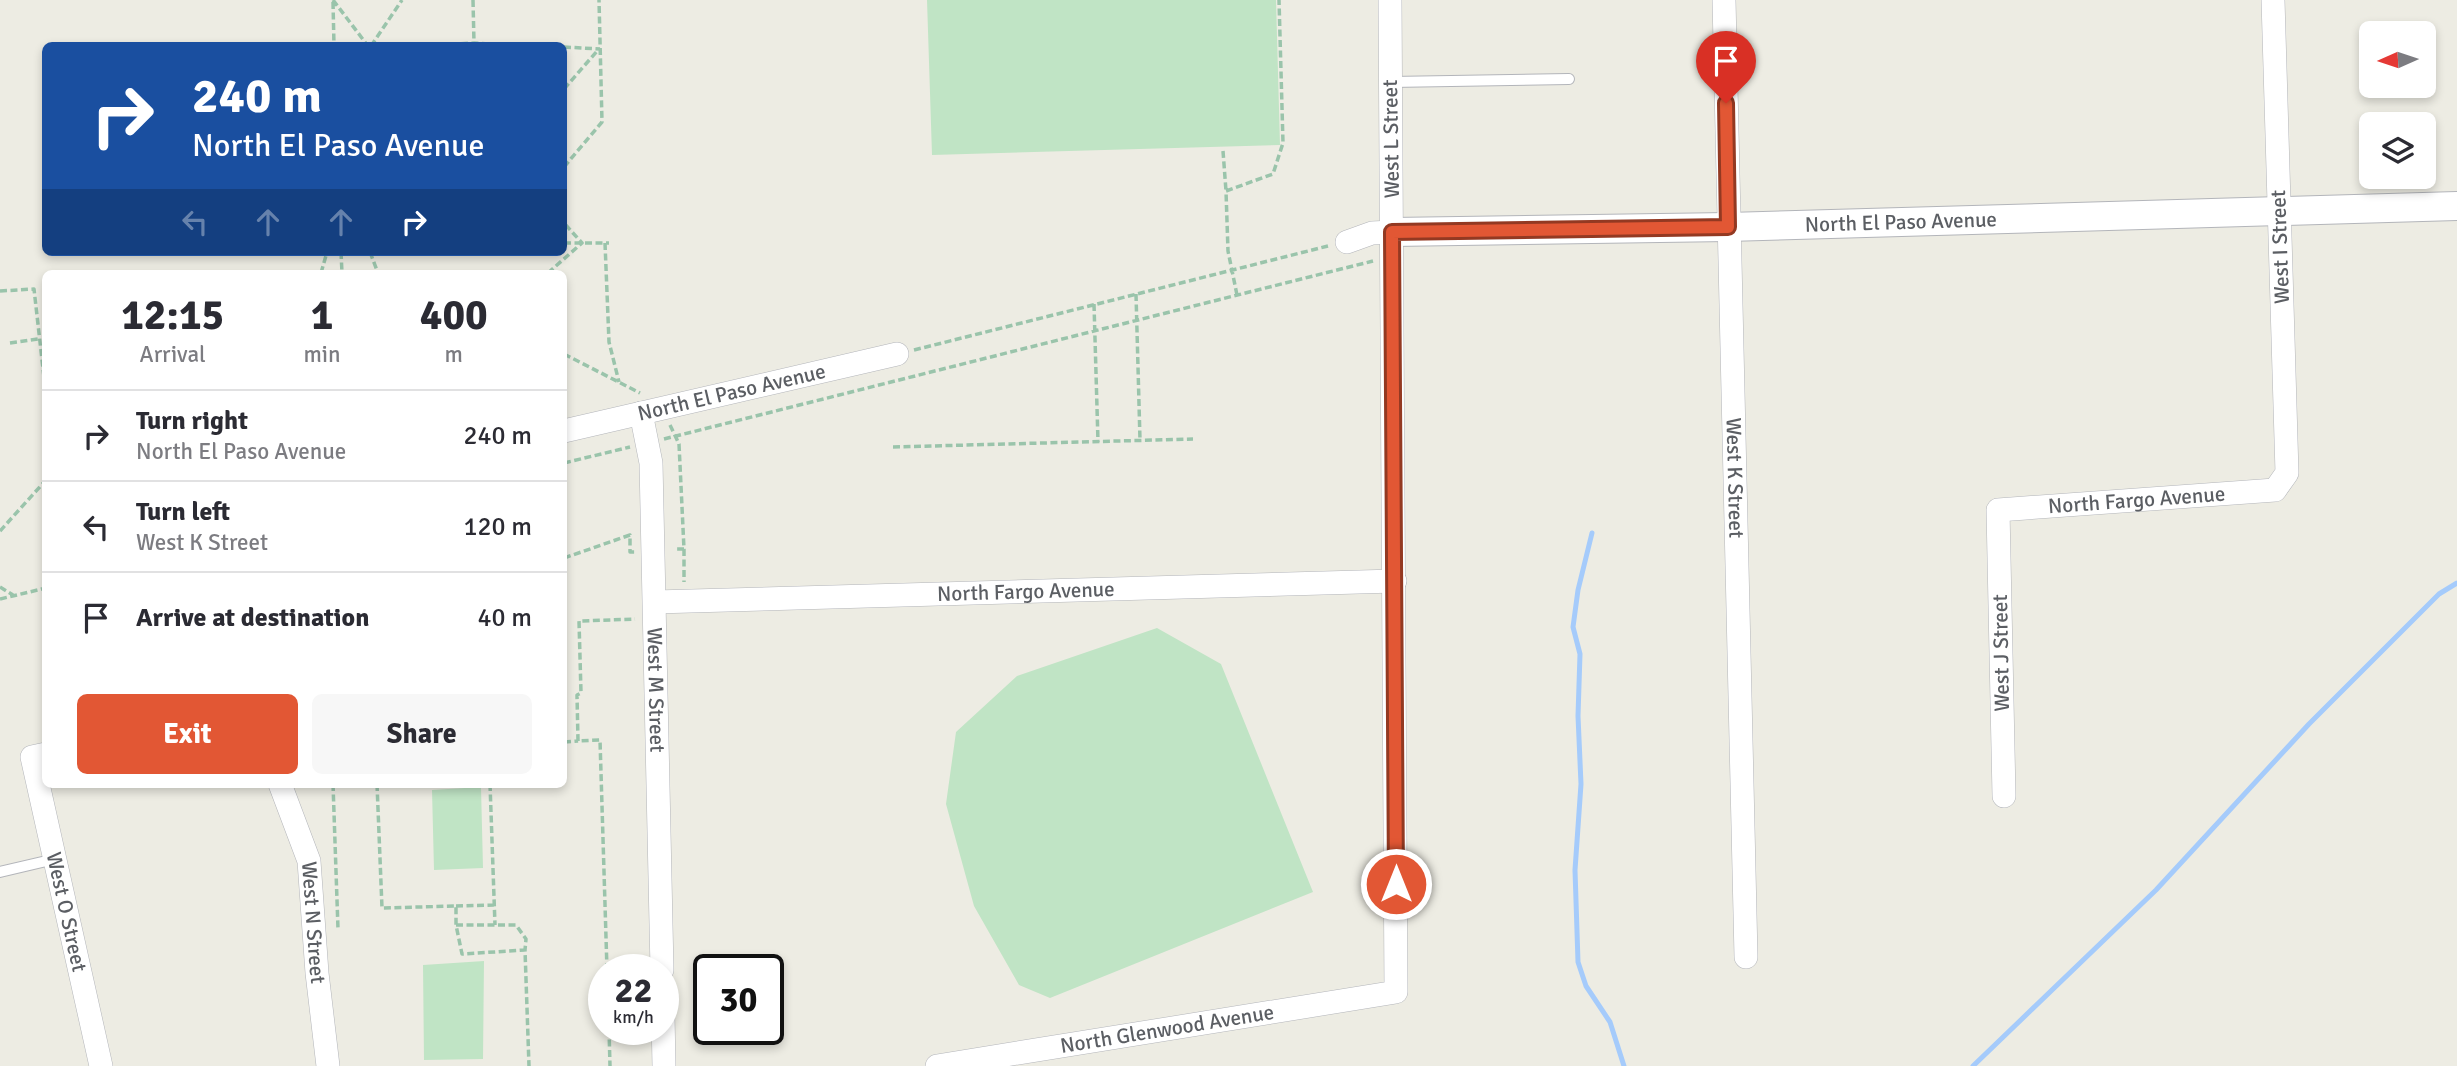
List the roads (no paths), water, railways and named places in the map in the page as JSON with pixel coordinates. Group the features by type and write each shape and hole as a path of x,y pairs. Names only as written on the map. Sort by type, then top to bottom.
{"street":[{"name":"West L Street","path":"1390,0 1396,992"},
{"name":"West K Street","path":"1724,0 1746,957"},
{"name":"West I Street","path":"2273,0 2287,473 2275,490"},
{"name":"North El Paso Avenue","path":"1347,242 1372,233 1392,244 1728,227 2457,206"},
{"name":"North El Paso Avenue","path":"567,430 897,354"},
{"name":"West M Street","path":"641,414 651,463 662,954"},
{"name":"North Fargo Avenue","path":"1997,510 2275,490"},
{"name":"West J Street","path":"1997,510 2004,796"},
{"name":"North Fargo Avenue","path":"655,610 685,601 1395,581"},
{"name":"West O Street","path":"39,756 42,775"},
{"name":"West O Street","path":"44,788 55,859 102,1066"},
{"name":"West N Street","path":"281,788 309,862 317,972 328,1066"},
{"name":"North Glenwood Avenue","path":"937,1066 1396,992"},
{"path":"664,1045 664,1066"}],"lane":[{"path":"1391,82 1569,79"},
{"path":"0,872 55,859"}],"waterway":[{"path":"1592,533 1578,590 1573,627 1580,654 1578,716 1581,784 1575,870 1578,962 1586,986 1610,1022 1624,1066"},
{"path":"1973,1066 2156,890 2309,724 2439,594 2457,583"}]}
